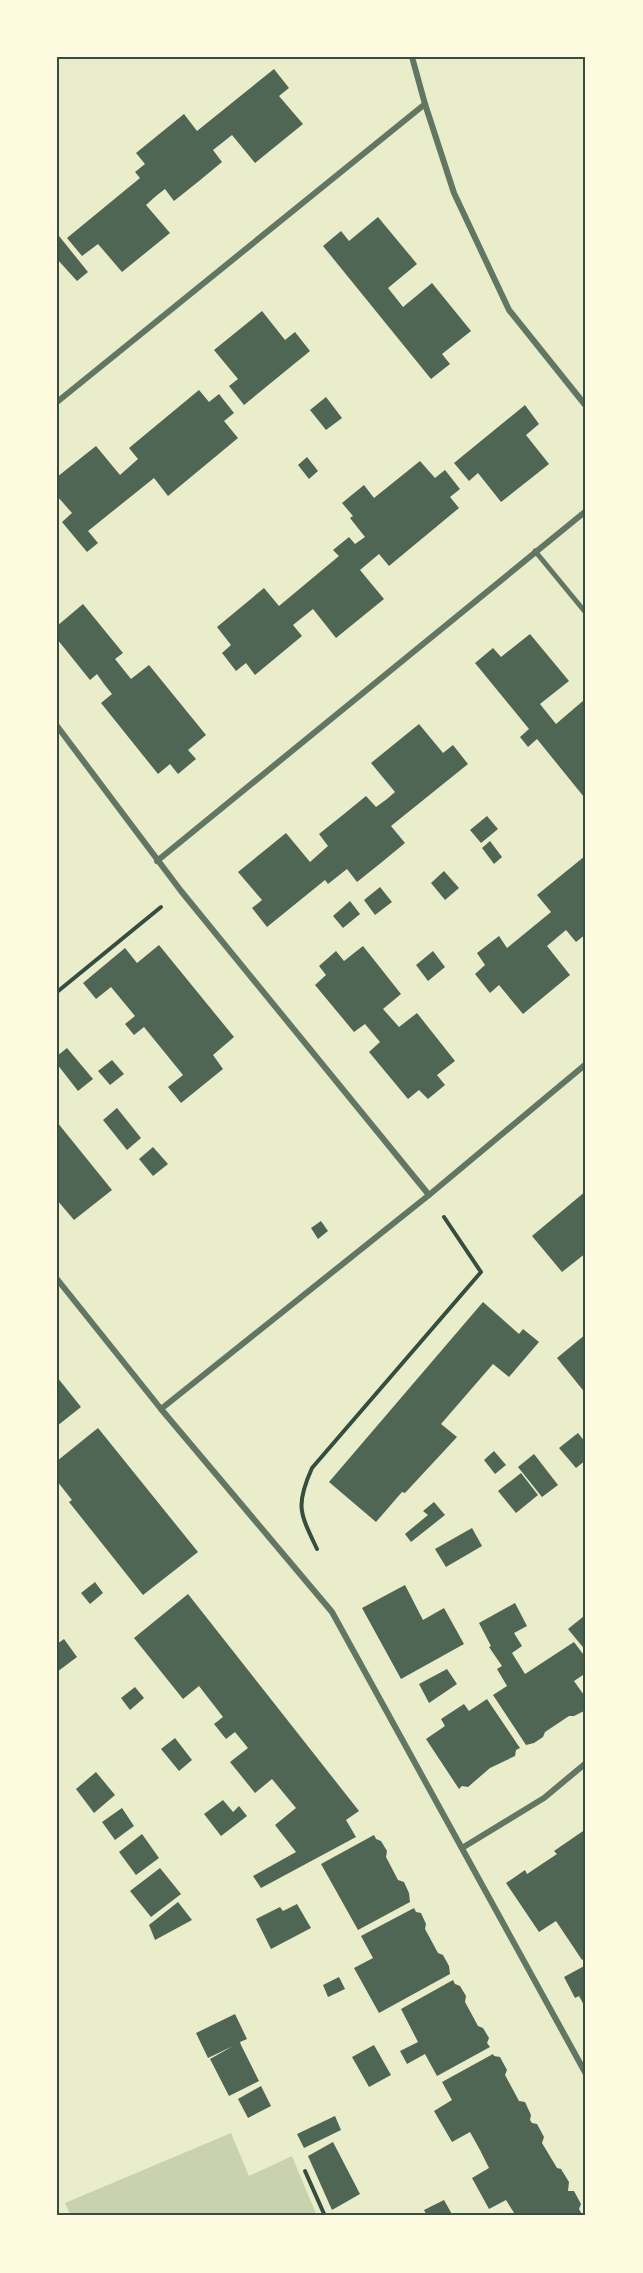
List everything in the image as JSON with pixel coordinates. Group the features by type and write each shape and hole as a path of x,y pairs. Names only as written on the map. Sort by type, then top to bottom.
{"street":[{"path":"412,57 424,104 454,194 509,310 586,406"},
{"path":"57,402 424,104"},
{"path":"157,861 586,511"},
{"path":"535,551 586,614"},
{"path":"57,726 157,861 429,1195"},
{"path":"161,1408 429,1195 586,1064"},
{"path":"57,1279 161,1408 332,1612 586,2074"},
{"path":"462,1848 544,1798 586,1763"}],"path":[{"path":"57,992 181,891"},
{"path":"322,1557 302,1518 301,1492 312,1468 482,1272 429,1195"},
{"path":"305,2171 325,2216"}],"green space":[{"path":"231,2133 249,2176 292,2156 317,2216 71,2216 65,2203"}],"building":[{"path":"274,69 289,88 279,96 303,124 255,163 232,135 213,150 222,162 199,181 174,201 165,189 156,196 146,205 170,233 122,272 98,244 82,256 67,238 140,178 135,172 145,164 136,153 184,114 197,131"},
{"path":"378,217 417,264 388,288 403,307 432,283 471,331 442,354 450,364 431,379 323,246 341,231 349,241"},
{"path":"59,236 88,272 77,281 57,259 57,238"},
{"path":"262,311 285,340 295,332 310,351 244,405 229,386 238,379 214,350"},
{"path":"199,390 209,402 219,394 234,413 224,421 238,438 168,496 154,478 88,531 98,543 87,552 62,522 72,513 57,496 57,477 96,446 120,475 138,459 129,448"},
{"path":"326,397 342,418 326,430 310,410"},
{"path":"525,405 539,424 526,435 549,464 501,502 478,473 469,481 454,463"},
{"path":"307,457 318,471 309,479 298,465"},
{"path":"420,461 435,478 445,470 460,489 450,497 459,508 389,566 379,554 360,570 384,599 336,638 313,609 293,625 302,636 255,675 246,663 236,671 222,653 231,645 217,627 264,588 279,606 339,556 333,550 349,537 355,544 365,537 350,518 353,516 342,503 364,485 374,498"},
{"path":"83,604 123,653 115,659 131,679 149,665 206,735 188,750 196,759 178,774 170,764 158,774 101,703 112,694 97,674 90,680 57,639 57,626"},
{"path":"530,634 569,681 540,704 556,724 584,700 586,703 586,795 584,797 537,739 528,747 520,737 529,729 475,663 493,648 501,657"},
{"path":"419,724 443,753 453,745 468,764 391,826 405,843 382,862 357,882 347,869 328,884 325,880 267,927 252,908 262,900 238,872 286,833 310,862 328,846 319,834 366,796 376,807 395,792 371,763"},
{"path":"487,816 498,829 481,843 470,830"},
{"path":"490,841 502,857 494,864 482,848"},
{"path":"585,856 586,934 576,942 566,930 547,946 570,975 523,1014 499,985 490,993 475,974 485,965 477,953 499,936 507,948 551,912 537,895"},
{"path":"444,871 459,888 445,900 431,883"},
{"path":"380,887 392,902 375,915 364,900"},
{"path":"350,901 360,914 343,928 333,916"},
{"path":"159,945 234,1037 213,1055 223,1069 181,1103 168,1087 183,1075 144,1027 134,1035 125,1024 135,1016 111,987 96,999 83,983 125,948 137,963"},
{"path":"363,946 401,994 383,1009 399,1027 417,1013 455,1061 437,1075 445,1085 428,1099 419,1090 408,1099 369,1052 380,1042 365,1024 354,1032 315,985 326,975 319,966 336,951 344,961"},
{"path":"433,951 445,967 428,981 416,965"},
{"path":"67,1048 93,1079 78,1091 57,1064 57,1056"},
{"path":"112,1060 124,1074 110,1085 98,1071"},
{"path":"117,1108 141,1138 127,1150 103,1120"},
{"path":"57,1122 112,1190 74,1220 57,1200"},
{"path":"153,1147 168,1164 153,1176 139,1159"},
{"path":"586,1191 586,1253 562,1272 532,1236"},
{"path":"321,1221 328,1231 318,1239 311,1228"},
{"path":"483,1302 519,1334 523,1329 539,1342 509,1377 493,1364 441,1424 457,1437 405,1493 402,1492 376,1522 329,1482"},
{"path":"586,1334 586,1394 557,1358"},
{"path":"57,1377 81,1407 57,1426"},
{"path":"98,1428 198,1552 143,1595 69,1502 72,1500 57,1481 57,1461"},
{"path":"578,1433 586,1443 586,1460 576,1468 559,1448"},
{"path":"494,1451 506,1465 495,1474 484,1460"},
{"path":"534,1454 558,1485 542,1497 518,1467"},
{"path":"521,1473 538,1495 516,1513 498,1491"},
{"path":"434,1502 445,1515 411,1542 405,1534 428,1515 423,1511"},
{"path":"472,1528 482,1546 446,1567 435,1549"},
{"path":"95,1582 103,1593 90,1604 81,1593"},
{"path":"405,1585 423,1620 444,1608 464,1644 401,1679 362,1608"},
{"path":"188,1594 359,1811 346,1820 356,1837 261,1888 253,1876 296,1852 275,1825 296,1808 272,1779 255,1793 230,1762 248,1748 235,1732 226,1739 214,1724 223,1717 199,1686 183,1699 134,1638"},
{"path":"515,1603 527,1626 514,1633 522,1646 512,1653 525,1674 574,1642 586,1658 586,1673 574,1681 586,1698 584,1711 569,1716 545,1732 543,1737 526,1745 493,1695 507,1686 497,1669 502,1666 489,1647 491,1646 479,1623"},
{"path":"584,1616 586,1618 586,1651 568,1629"},
{"path":"64,1639 77,1657 57,1672 57,1644"},
{"path":"447,1669 457,1684 429,1703 419,1684"},
{"path":"135,1687 144,1698 130,1710 121,1698"},
{"path":"487,1699 520,1748 516,1750 515,1756 490,1768 468,1787 462,1786 459,1789 426,1739 445,1726 441,1719 464,1704 469,1711"},
{"path":"175,1738 192,1760 179,1771 161,1749"},
{"path":"96,1772 115,1795 94,1813 76,1789"},
{"path":"223,1800 233,1812 239,1806 247,1816 221,1836 204,1814"},
{"path":"122,1808 134,1826 115,1840 102,1822"},
{"path":"586,1829 586,1957 582,1960 556,1921 539,1932 506,1883 525,1870 527,1874 557,1854 554,1851"},
{"path":"142,1834 159,1858 136,1875 119,1852"},
{"path":"374,1835 387,1851 386,1857 398,1880 404,1882 410,1902 358,1930 321,1864"},
{"path":"160,1868 181,1894 151,1917 130,1891"},
{"path":"178,1902 192,1920 155,1940 149,1925"},
{"path":"297,1904 311,1928 271,1949 256,1919 280,1907 283,1911"},
{"path":"414,1908 416,1912 421,1913 426,1924 425,1929 438,1953 443,1955 449,1966 450,1974 379,2013 354,1968 373,1958 361,1936"},
{"path":"586,1965 586,2009 579,1996 575,1998 564,1977"},
{"path":"339,1977 345,1989 328,1997 323,1985"},
{"path":"453,1980 466,1996 465,2002 478,2026 483,2028 489,2038 487,2043 490,2047 437,2076 425,2054 407,2064 400,2051 418,2042 401,2009"},
{"path":"235,2014 247,2039 240,2042 241,2045 259,2081 229,2096 210,2059 233,2046 208,2058 196,2033"},
{"path":"374,2045 391,2075 369,2087 352,2057"},
{"path":"493,2054 500,2057 507,2070 505,2075 519,2101 525,2102 531,2115 530,2120 537,2124 544,2137 542,2143 557,2168 561,2169 569,2182 568,2191 574,2191 581,2204 579,2209 583,2216 516,2216 506,2200 489,2209 472,2178 489,2168 470,2132 452,2142 434,2111 452,2100 442,2082"},
{"path":"261,2086 271,2106 248,2118 238,2099"},
{"path":"335,2116 341,2130 304,2148 297,2134"},
{"path":"333,2142 360,2194 332,2210 308,2156"},
{"path":"444,2200 453,2216 427,2216 424,2210"}]}
